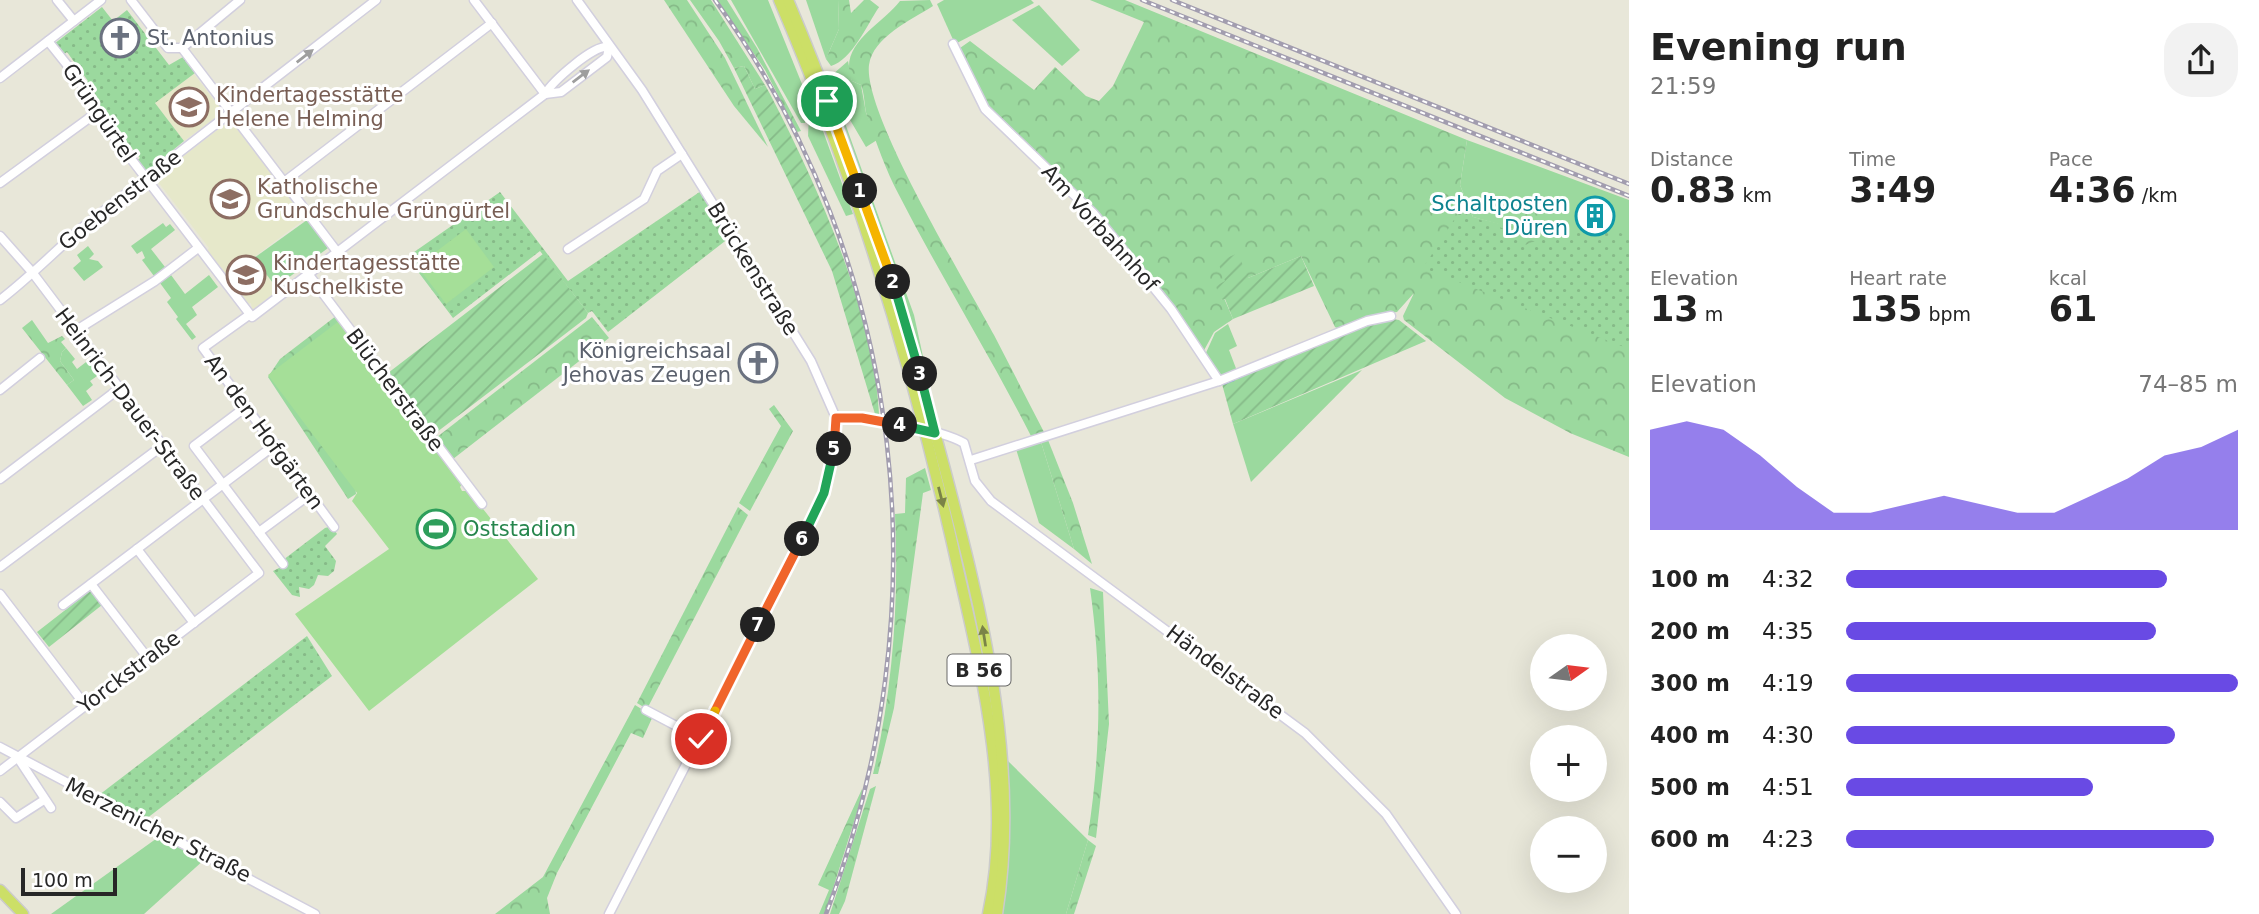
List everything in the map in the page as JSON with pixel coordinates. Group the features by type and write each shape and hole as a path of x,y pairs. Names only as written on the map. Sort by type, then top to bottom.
{"main road":[{"name":"B 56","path":"779,0 862,222 930,432 975,588 999,731 1005,826 997,914"},
{"name":"B 56","path":"788,0 895,287 930,432 969,617 989,731 996,827 995,864 988,914"},
{"path":"0,890 23,914"}],"street":[{"path":"57,0 74,21"},
{"path":"131,0 168,48 182,48 240,0"},
{"name":"Goebenstraße","path":"0,300 83,227 376,0"},
{"path":"474,0 545,94"},
{"name":"Brückenstraße","path":"577,0 633,77 811,361 836,418"},
{"path":"0,78 99,1"},
{"path":"284,182 492,23"},
{"name":"Grüngürtel","path":"48,41 79,81 96,113 145,180 250,316"},
{"name":"Am Vorbahnhof","path":"953,44 985,109 1069,188 1108,231 1171,309 1219,382"},
{"path":"250,316 309,275 545,94 561,92 607,57 609,47"},
{"path":"182,48 338,253"},
{"path":"0,183 96,113"},
{"path":"568,249 644,199 657,171 682,154"},
{"name":"Heinrich-Dauer-Straße","path":"0,236 32,272 259,573"},
{"path":"75,331 159,279 198,248"},
{"name":"Blücherstraße","path":"309,275 482,504"},
{"name":"An den Hofgärten","path":"250,316 203,348 276,444 285,464 334,527"},
{"path":"609,914 701,739 824,493 833,457 836,418 875,420 930,432 964,443 971,460 1219,382 1367,321 1391,316"},
{"path":"0,390 40,358"},
{"path":"0,479 120,388"},
{"path":"247,406 194,446 283,564"},
{"path":"63,605 276,444"},
{"path":"0,567 162,446"},
{"name":"Händelstraße","path":"971,460 975,481 990,501 1278,710 1335,761 1386,814 1456,914"},
{"path":"259,532 309,495"},
{"path":"137,549 194,623"},
{"name":"Yorckstraße","path":"0,771 259,573"},
{"path":"91,584 147,657"},
{"path":"0,594 85,705"},
{"path":"646,710 701,739"},
{"name":"Merzenicher Straße","path":"0,747 315,914"},
{"path":"17,757 51,808"},
{"path":"0,802 16,818 44,800"}],"shaded area":[{"name":"Kindertagesstätte Helene Helming","path":"194,74 223,112 184,141 155,103"},
{"name":"Katholische Grundschule Grüngürtel","path":"228,122 233,123 305,219 254,257 278,290 252,310 251,303 248,304 207,251 209,248 155,178"}],"green space":[{"path":"664,0 687,0 725,58 768,147 734,106"},
{"path":"690,0 711,0 765,85 755,89 744,66 734,68"},
{"path":"717,0 727,0 757,48 801,131 797,132 765,70"},
{"path":"731,0 768,0 806,94 805,123 801,123"},
{"path":"806,0 838,0 839,29 826,59"},
{"path":"838,0 849,0 851,13 864,0 870,0 879,7 846,57 831,66 826,59 839,29"},
{"path":"930,0 933,6 894,30 872,55 869,65 872,89 882,121 919,199 1045,434 1032,438 894,186 867,116 861,85 852,81 849,68 851,56 864,36 900,1"},
{"path":"944,0 1031,0 1034,3 955,44 937,4"},
{"path":"1090,0 1125,0 1467,140 1460,185 1473,217 1513,227 1533,206 1549,215 1561,233 1629,273 1629,457 1570,433 1505,398 1404,320 1403,316 1414,293 1397,312 1374,315 1339,329 1335,327 1301,256 1248,278 1217,286 1221,300 1224,298 1233,319 1214,332 1202,354 1095,213 1071,186 986,108 959,53 960,48 970,41 1034,90 1055,67 1086,96 1099,101 1113,86 1144,22"},
{"path":"1039,5 1080,50 1062,66 1012,20"},
{"path":"102,7 113,21 127,10 169,65 183,57 195,73 155,103 184,141 144,174 135,162 140,158 127,142 122,145 114,133 118,129 108,116 103,119 95,104 99,101 90,85 85,87 84,84 88,81 67,52 63,55 54,44"},
{"path":"848,61 852,81 861,85 866,113 877,140 866,147 843,108 832,75"},
{"path":"744,66 755,89 765,85 824,208 855,292 875,375 879,414 875,414 832,271 734,68"},
{"path":"827,73 914,315 935,412 896,282 823,75"},
{"path":"810,95 853,214 846,216 808,136"},
{"path":"1467,140 1629,200 1629,273 1513,228 1473,217 1460,185"},
{"path":"701,191 729,238 608,332 592,311 588,313 540,251 453,318 407,257 500,192 568,281"},
{"path":"1459,212 1518,234 1523,246 1575,230 1600,229 1629,236 1629,349 1423,268"},
{"path":"307,220 328,248 276,287 254,258"},
{"path":"163,223 166,227 170,224 175,230 151,249 165,267 154,276 142,260 145,258 142,251 137,254 131,246"},
{"path":"466,229 494,267 446,304 417,266"},
{"path":"88,246 94,254 89,259 98,261 103,267 84,281 73,268 81,261 77,255"},
{"path":"1238,253 1248,278 1301,256 1314,286 1233,319 1225,299 1220,300 1216,286 1225,281 1218,262"},
{"path":"543,254 588,313 586,318 437,432 430,433 388,373"},
{"path":"171,275 185,294 209,275 218,287 192,307 197,315 186,324 196,337 192,340 176,319 178,317 167,302 171,298 160,283"},
{"path":"336,316 340,325 356,494 348,499 268,377 280,359"},
{"path":"592,317 609,338 453,459 437,437"},
{"path":"1385,318 1399,320 1426,341 1233,424 1222,384"},
{"path":"32,320 48,343 62,336 65,339 61,342 66,348 60,361 74,380 67,385 22,328"},
{"name":"Oststadion","path":"339,321 424,435 425,441 435,446 463,482 460,487 462,491 469,491 538,579 369,711 295,614 389,549 352,501 357,493 268,375"},
{"path":"1228,324 1237,346 1229,350 1237,371 1222,376 1205,355 1215,333"},
{"path":"66,348 75,359 72,362 77,369 90,359 100,374 90,381 93,385 86,391 92,400 83,406 67,385 74,380 60,361"},
{"path":"1362,370 1251,482 1233,424"},
{"path":"774,405 793,431 750,511 739,503 781,426 769,409"},
{"path":"1048,440 1073,503 1092,564 1074,549 1041,442"},
{"path":"1041,442 1074,549 1039,523 1016,449"},
{"path":"925,468 931,490 923,493 894,708 878,774 873,774 893,645 895,514 905,513 906,478"},
{"path":"738,507 748,515 647,709 637,703"},
{"path":"332,526 337,534 325,546 336,561 334,571 328,576 318,575 309,589 299,587 300,597 292,595 273,571 283,566 283,560 325,528"},
{"path":"1090,588 1103,592 1109,724 1096,838 1088,835 1098,742 1097,650"},
{"path":"91,590 102,605 49,647 37,632"},
{"path":"307,636 332,676 146,819 99,795"},
{"path":"635,705 653,716 643,738 631,733 557,873 547,898 550,914 495,914 543,877"},
{"path":"1008,761 1088,840 1066,914 1002,914 1008,872"},
{"path":"876,786 845,901 839,914 830,914 870,789"},
{"path":"862,789 825,914 819,914 829,890 818,885"},
{"path":"160,836 205,859 144,914 51,914"},
{"path":"1088,840 1096,846 1074,914 1066,914"}],"waterway":[{"path":"1238,378 1253,371"},
{"path":"1223,384 1234,380"}],"railway":[{"path":"715,0 780,103 830,212 866,326 887,443 893,561 885,680 863,798 826,914"},
{"path":"1142,0 1629,196"},
{"path":"1172,0 1629,184"}],"place":[{"name":"St. Antonius","path":"120,38"},
{"name":"Kindertagesstätte Helene Helming","path":"189,107"},
{"name":"Katholische Grundschule Grüngürtel","path":"230,199"},
{"name":"Schaltposten Düren","path":"1595,216"},
{"name":"Kindertagesstätte Kuschelkiste","path":"246,275"},
{"name":"Königreichsaal Jehovas Zeugen","path":"758,363"},
{"name":"Oststadion","path":"436,529"}],"route":[{"path":"701,739 817,510 833,457 833,422 836,418 875,420 935,433 895,287 827,101"}]}
